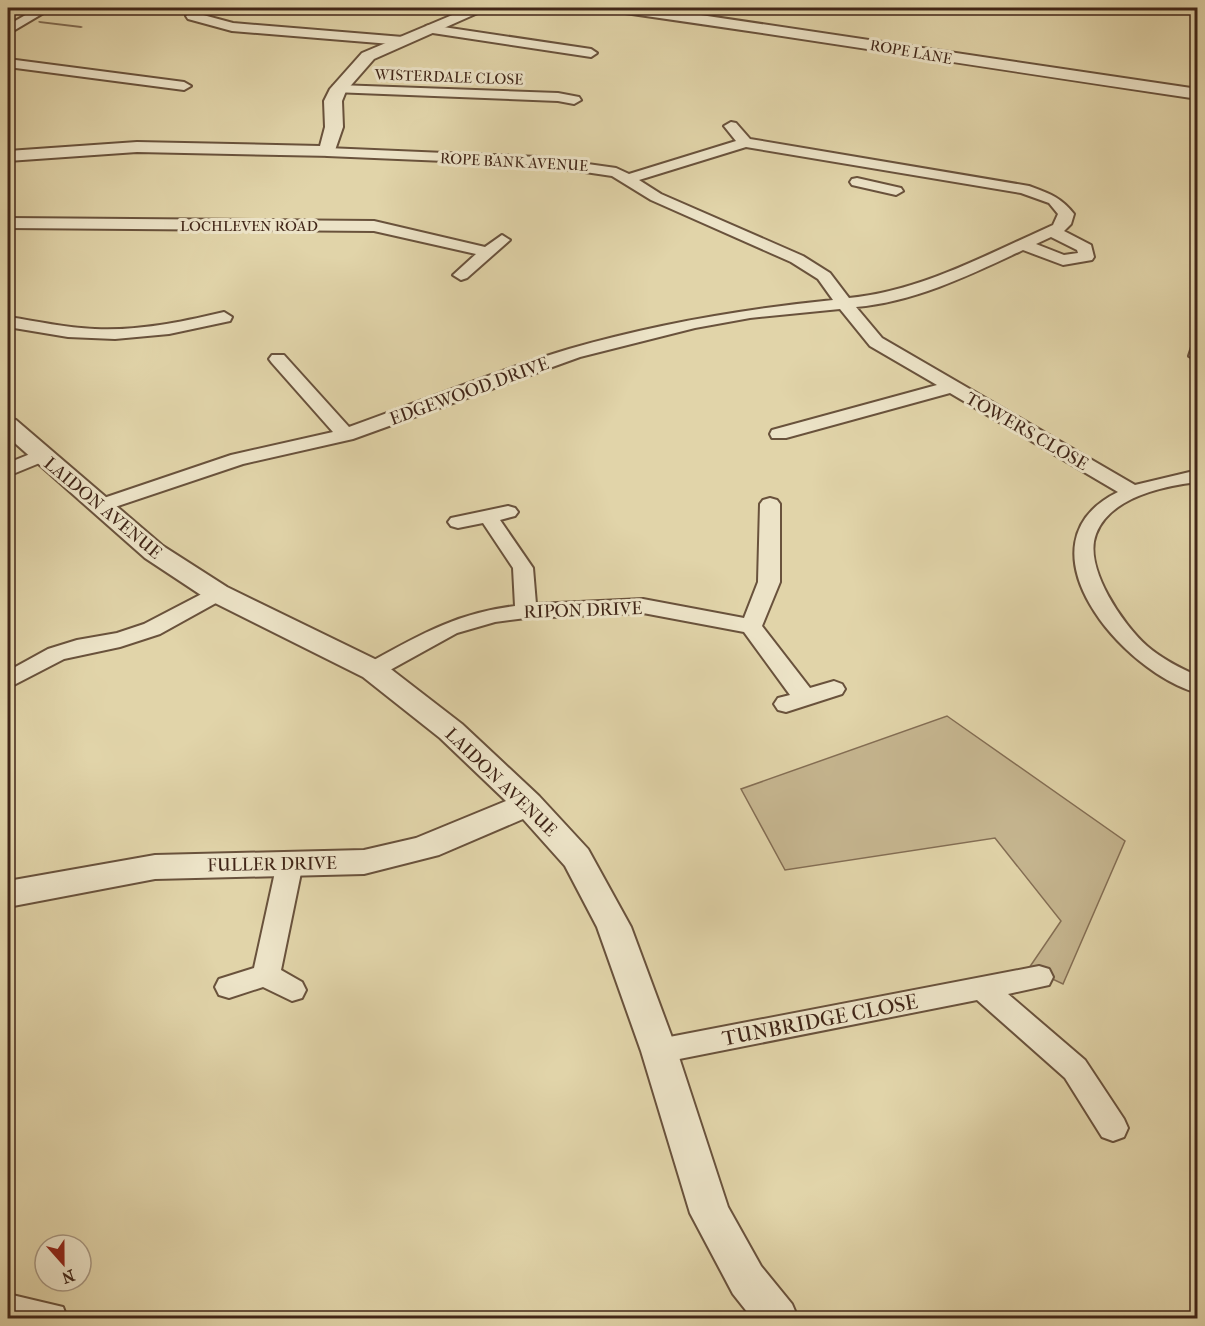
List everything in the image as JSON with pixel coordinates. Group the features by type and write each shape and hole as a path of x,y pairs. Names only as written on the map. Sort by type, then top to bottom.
{"street":[{"path":"8,30 46,8"},
{"path":"327,152 334,127 333,101 338,89 368,56 480,8"},
{"name":"ROPE LANE","path":"625,8 1197,94"},
{"path":"192,16 232,27 242,34 261,35 287,30 403,41"},
{"path":"430,29 591,53"},
{"path":"8,63 175,82"},
{"name":"WISTERDALE CLOSE","path":"338,89 560,94 574,100"},
{"path":"730,126 746,143"},
{"path":"630,178 746,143 1040,193 1060,204 1066,214 1063,224 1051,231"},
{"name":"ROPE BANK AVENUE","path":"8,156 137,147 538,161 597,167 630,178 656,197 797,259 824,276 859,324 876,342 951,387"},
{"path":"879,187 893,167"},
{"path":"857,182 896,191"},
{"name":"LOCHLEVEN ROAD","path":"8,223 374,226 487,252"},
{"path":"1021,244 1064,260 1086,257 1088,251 1085,248 1051,231"},
{"name":"EDGEWOOD DRIVE","path":"99,506 238,459 346,435 573,353 695,323 750,314 870,301 947,279 1051,231"},
{"path":"461,275 502,240"},
{"path":"8,322 56,331 113,335 171,330 224,317"},
{"path":"1197,351 1197,356"},
{"path":"278,359 346,435"},
{"name":"TOWERS CLOSE","path":"779,434 951,387 1133,492"},
{"name":"LAIDON AVENUE","path":"8,425 40,456 154,552 217,593 373,670 451,731 528,804 577,858 614,927 659,1051 710,1213 770,1316"},
{"path":"8,470 40,456"},
{"path":"1197,476 1164,482 1133,492 1102,511 1086,533 1085,556 1091,580 1101,602 1131,643 1162,668 1197,686"},
{"path":"770,504 769,582 751,626 796,701 834,689"},
{"path":"458,522 498,514 523,568 526,611"},
{"path":"8,681 56,654 77,647 120,640 152,629 217,593"},
{"name":"RIPON DRIVE","path":"373,670 449,628 483,618 526,611 643,606 751,626"},
{"name":"FULLER DRIVE","path":"8,894 154,867 364,862 399,857 431,847 528,804"},
{"path":"266,975 290,863"},
{"path":"229,987 266,975 292,990"},
{"name":"TUNBRIDGE CLOSE","path":"659,1051 1039,977"},
{"path":"982,988 1075,1069 1113,1128"},
{"path":"8,1310 51,1318"}],"shaded area":[{"path":"947,716 1125,841 1063,984 1029,968 1061,921 995,838 785,870 741,789"}],"waterway":[{"path":"40,22 81,27"}]}
